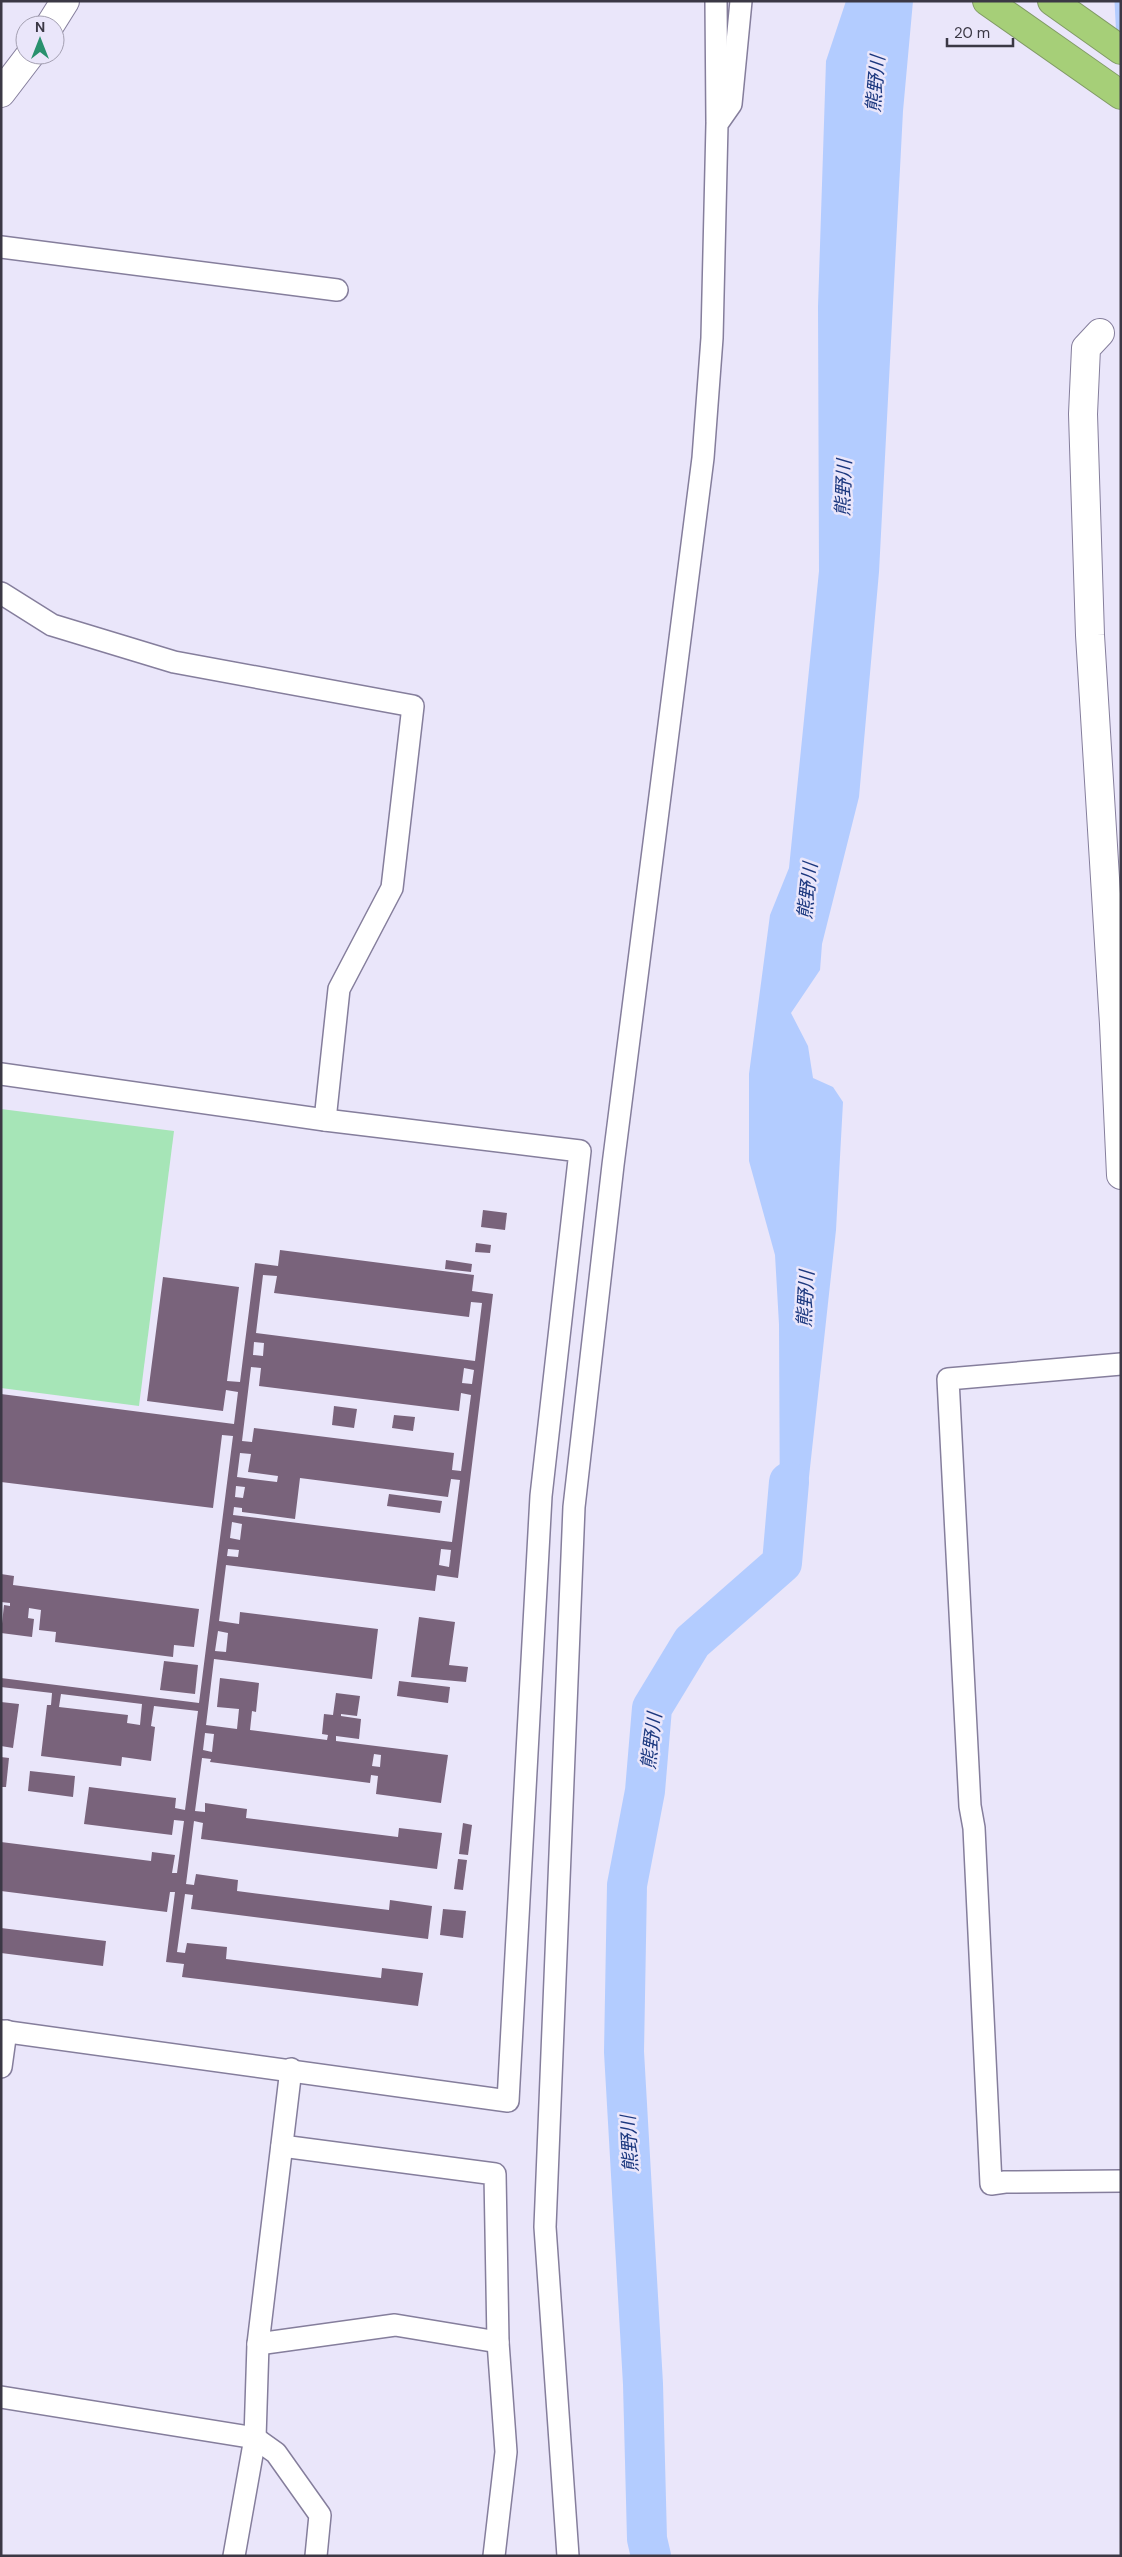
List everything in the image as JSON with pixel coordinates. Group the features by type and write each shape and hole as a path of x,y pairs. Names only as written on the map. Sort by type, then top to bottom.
{"highway":[{"path":"988,1 1121,95"},
{"path":"1052,1 1121,50"}],"street":[{"path":"56,15 65,1"},
{"path":"568,2556 545,2227 574,1507 613,1165 703,458 712,338 717,124 716,1"},
{"path":"717,124 731,104 741,1"},
{"path":"1,93 22,65"},
{"path":"1,247 337,290"},
{"path":"1100,333 1086,348 1083,414 1090,635 1119,1104 1121,1175"},
{"path":"1,593 52,625 174,662 413,706 392,888 339,989 325,1120"},
{"path":"1,1074 325,1120 580,1151 542,1496 508,2101 292,2069 4,2031 1,2067"},
{"path":"1121,1364 948,1379 970,1806 974,1828 991,2184 1005,2182 1121,2181"},
{"path":"234,2556 255,2438 258,2344 292,2069"},
{"path":"282,2146 495,2174 498,2342 506,2452 494,2556"},
{"path":"258,2344 395,2325 498,2342"},
{"path":"1,2397 255,2438 276,2453 320,2515 316,2556"}],"green space":[{"path":"1,1109 174,1131 139,1406 1,1388"}],"water":[{"path":"846,1 913,1 903,111 879,572 859,797 822,944 820,970 791,1013 808,1046 813,1078 833,1087 843,1102 836,1230 801,1550 780,1535 779,1324 775,1255 749,1161 749,1074 770,915 789,868 819,571 818,307 826,61"}],"building":[{"path":"483,1210 507,1213 505,1230 481,1227"},
{"path":"476,1243 491,1245 490,1253 475,1252"},
{"path":"280,1250 474,1275 472,1291 493,1294 458,1578 437,1575 435,1591 226,1565 219,1621 239,1624 240,1612 378,1629 372,1679 214,1659 206,1725 237,1729 239,1709 217,1707 220,1678 259,1683 256,1712 252,1711 250,1730 327,1740 328,1735 322,1734 324,1714 333,1715 336,1693 360,1696 357,1716 341,1714 341,1716 361,1719 359,1739 336,1736 336,1741 448,1755 441,1803 376,1794 378,1776 371,1775 370,1783 210,1762 211,1759 202,1758 195,1811 205,1812 205,1803 247,1809 246,1818 398,1837 399,1828 442,1833 437,1869 201,1839 203,1823 194,1821 186,1884 194,1885 196,1874 238,1880 237,1891 389,1910 390,1900 432,1906 428,1939 191,1909 193,1895 185,1894 177,1952 185,1953 187,1943 227,1947 226,1959 381,1978 382,1968 423,1973 418,2006 182,1977 184,1964 166,1962 175,1892 170,1892 167,1912 1,1891 1,1842 151,1861 152,1852 175,1855 172,1873 177,1873 184,1821 174,1820 172,1835 84,1824 89,1787 176,1798 175,1808 185,1810 198,1711 154,1706 151,1726 155,1727 151,1761 122,1757 121,1766 41,1756 47,1705 51,1705 52,1693 1,1687 1,1678 199,1703 233,1436 222,1435 213,1508 1,1482 1,1394 234,1424 238,1392 226,1390 223,1411 147,1401 163,1277 239,1287 227,1381 240,1382 255,1263 278,1266","holes":["263,1275 277,1276 274,1293 469,1317 471,1302 482,1303 475,1361 256,1333","254,1342 264,1343 263,1356 253,1355","251,1367 261,1368 259,1386 459,1411 461,1393 471,1395 461,1471 452,1470 454,1453 254,1428 252,1442 242,1441","464,1368 474,1370 472,1384 462,1383","240,1453 251,1454 248,1472 278,1476 277,1482 237,1477","300,1478 448,1497 451,1479 460,1480 452,1542 233,1515 234,1507 242,1508 242,1512 295,1519","236,1486 245,1487 243,1498 235,1497","232,1522 242,1524 240,1540 230,1538","228,1549 239,1550 238,1557 227,1556","441,1549 451,1550 449,1567 439,1565","218,1631 228,1633 226,1652 215,1651","61,1694 142,1704 140,1725 127,1723 128,1715 59,1707","205,1733 214,1734 212,1752 203,1750","374,1754 381,1755 380,1767 372,1766"]},
{"path":"446,1260 472,1264 471,1272 445,1269"},
{"path":"334,1406 357,1409 354,1428 332,1425"},
{"path":"394,1415 415,1417 413,1431 392,1428"},
{"path":"389,1494 442,1501 440,1513 387,1506"},
{"path":"1,1574 14,1576 13,1585 199,1609 194,1647 174,1645 173,1657 55,1642 56,1632 39,1630 41,1610 29,1608 28,1618 34,1619 32,1637 1,1633 4,1605 10,1606 10,1603 1,1602"},
{"path":"419,1617 455,1622 449,1665 468,1667 466,1682 411,1677"},
{"path":"164,1661 198,1665 195,1694 160,1690"},
{"path":"399,1681 450,1687 448,1703 397,1696"},
{"path":"1,1702 19,1704 13,1748 1,1746"},
{"path":"1,1757 9,1758 6,1787 1,1787"},
{"path":"30,1771 75,1776 73,1797 28,1791"},
{"path":"463,1823 472,1825 468,1855 459,1854"},
{"path":"458,1859 467,1860 463,1890 454,1889"},
{"path":"443,1909 466,1911 463,1938 440,1935"},
{"path":"1,1928 106,1941 103,1966 1,1953"}],"waterway":[{"path":"1118,1 1120,40"},
{"name":"熊野川","path":"651,2556 647,2539 643,2384 624,2052 627,1885 645,1791 652,1708 692,1642 782,1563 789,1482"}]}
